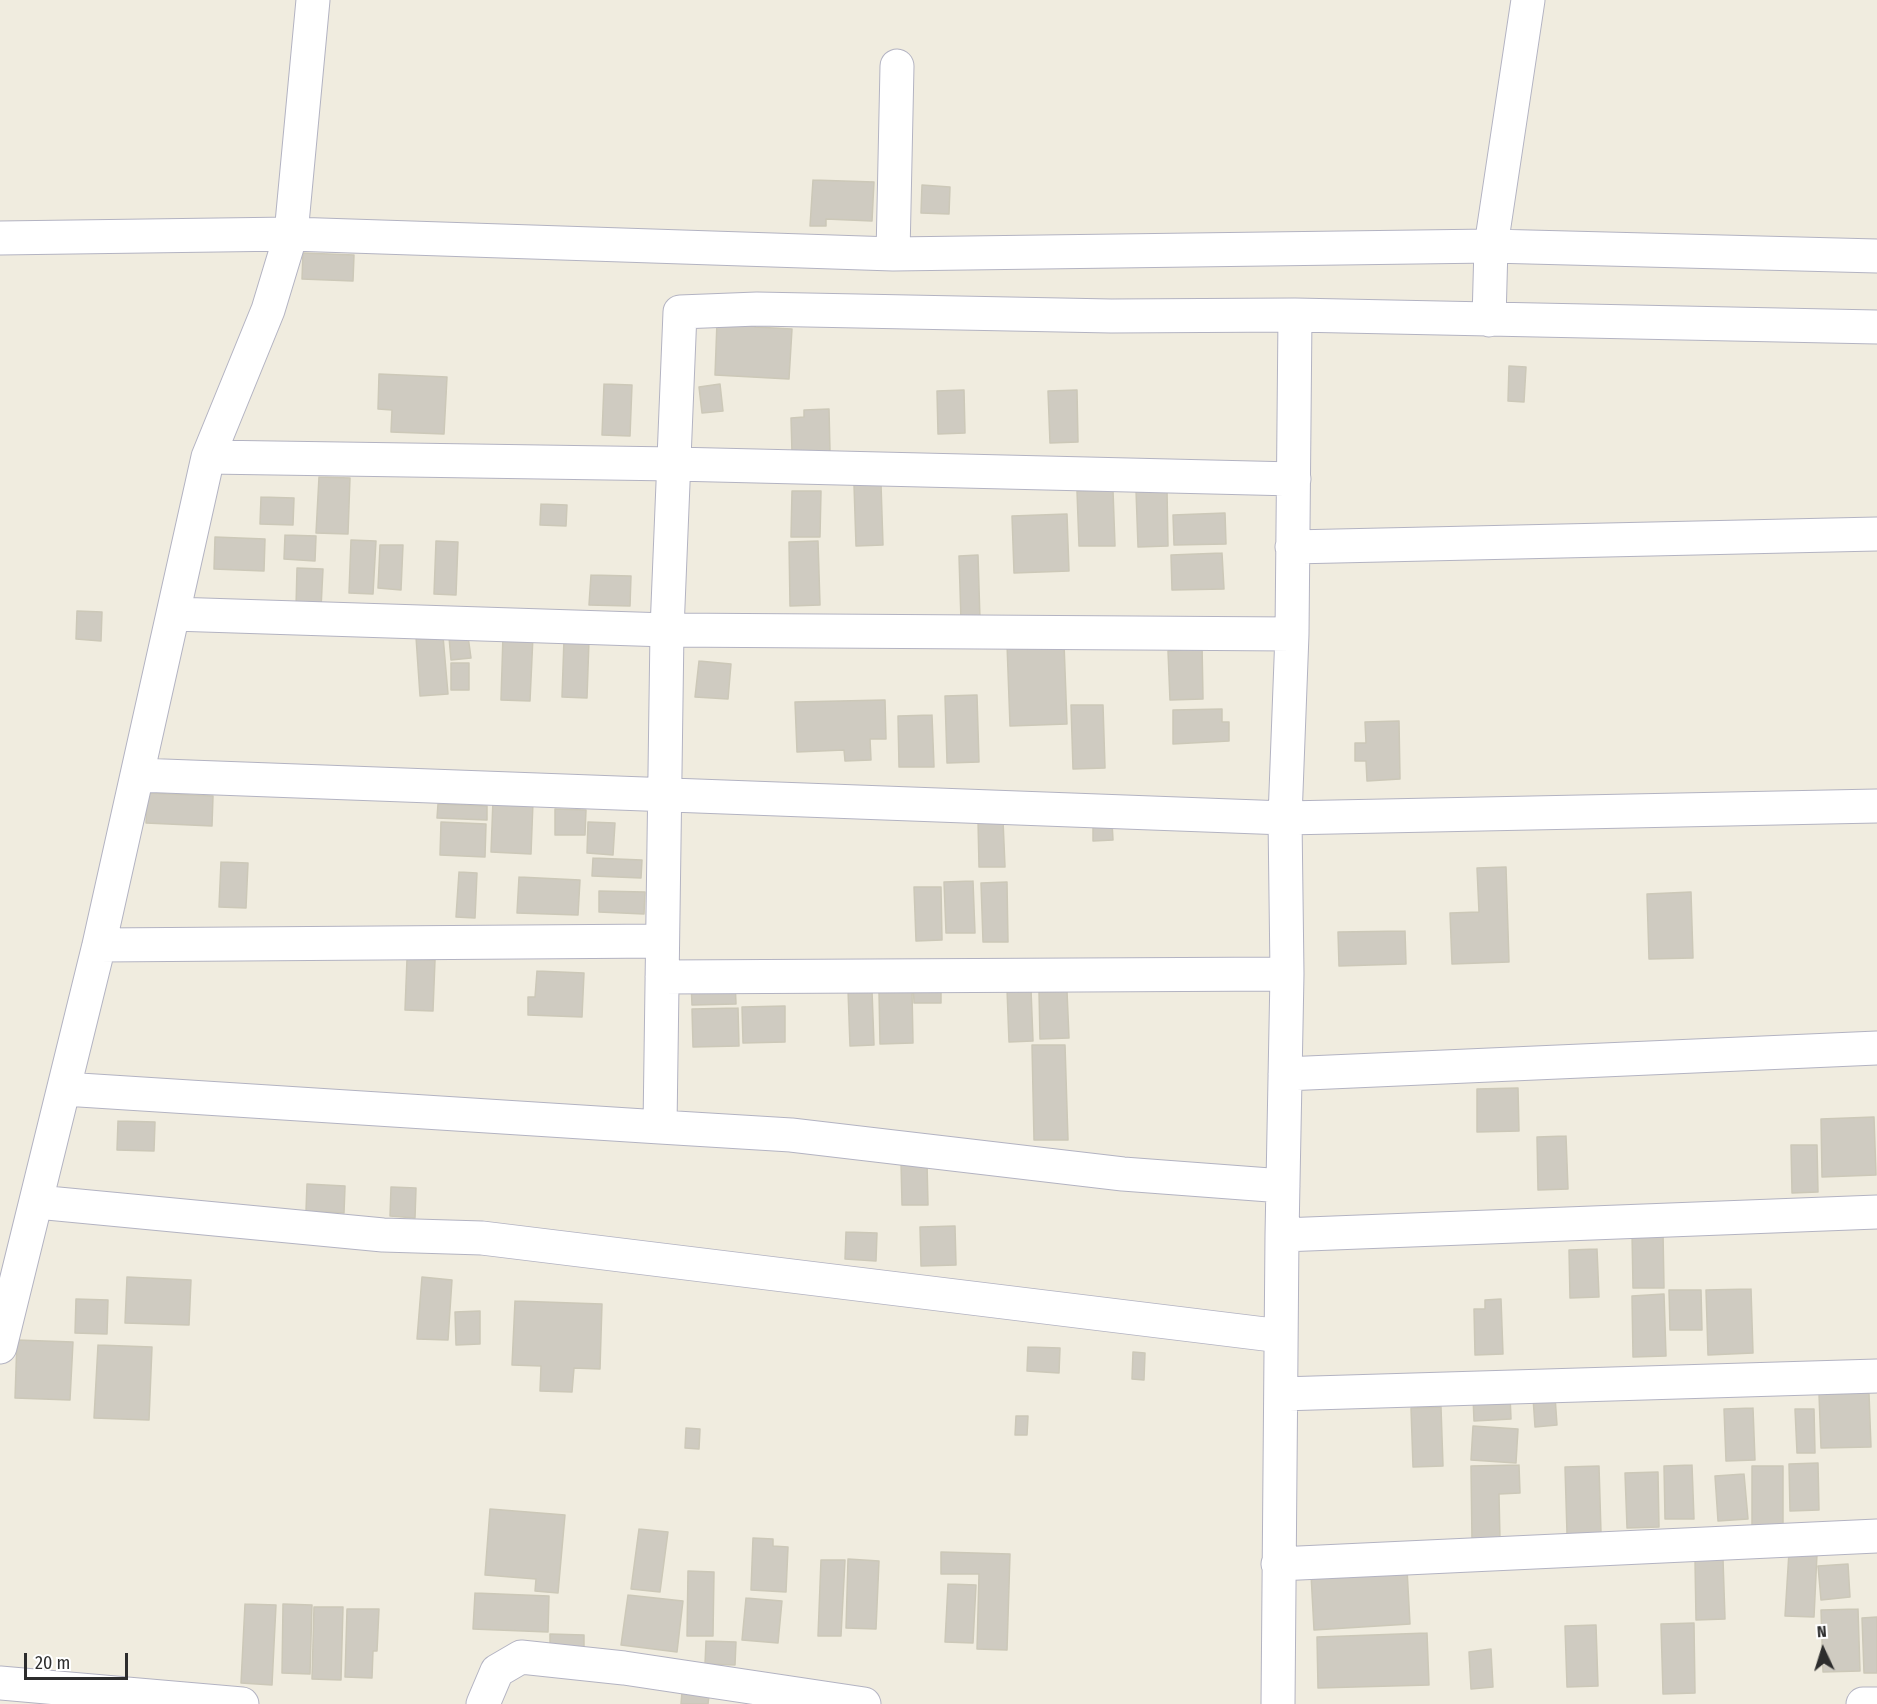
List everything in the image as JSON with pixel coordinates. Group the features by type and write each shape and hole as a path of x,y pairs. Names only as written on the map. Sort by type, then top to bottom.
{"street":[{"path":"0,1347 5,1308 37,1202 99,945 208,457 268,310 291,234 313,0"},
{"path":"1489,320 1491,246 1528,0"},
{"path":"893,254 897,66"},
{"path":"0,238 291,234 893,254 1491,246 1877,256"},
{"path":"660,1127 667,630 680,312 757,309 1111,315 1295,315 1877,327"},
{"path":"1278,1704 1287,974 1285,818 1292,634 1295,315"},
{"path":"208,457 674,464 1293,479"},
{"path":"1292,547 1877,534"},
{"path":"173,614 667,630 1292,634"},
{"path":"137,775 1285,818 1877,806"},
{"path":"99,945 662,941"},
{"path":"662,977 1287,974"},
{"path":"1285,1074 1877,1048"},
{"path":"64,1089 791,1135 1122,1174 1283,1186"},
{"path":"37,1202 383,1235 482,1238 1281,1336"},
{"path":"1282,1235 1877,1212"},
{"path":"1281,1394 1877,1376"},
{"path":"1278,1564 1877,1536"},
{"path":"483,1704 497,1671 521,1658 624,1668 864,1704"},
{"path":"0,1683 242,1704"},
{"path":"1863,1704 1877,1704"}],"building":[{"path":"813,180 874,182 872,221 826,219 826,226 810,226"},
{"path":"922,185 950,187 949,214 921,213"},
{"path":"303,253 354,255 353,281 302,279"},
{"path":"717,322 792,329 789,379 715,375"},
{"path":"1509,366 1526,367 1524,402 1508,401"},
{"path":"379,374 447,377 444,434 391,432 392,410 378,409"},
{"path":"604,384 632,385 630,436 602,435"},
{"path":"720,384 723,411 702,413 699,387"},
{"path":"964,390 965,433 938,434 937,391"},
{"path":"1077,390 1078,442 1050,443 1048,391"},
{"path":"829,409 830,452 792,453 791,418 804,417 804,410"},
{"path":"319,477 350,478 348,534 316,533"},
{"path":"881,484 883,545 856,546 854,485"},
{"path":"1167,489 1168,546 1138,547 1136,490"},
{"path":"1113,490 1115,546 1079,546 1077,491"},
{"path":"792,491 821,491 820,537 791,537"},
{"path":"261,497 294,498 293,525 260,524"},
{"path":"541,504 567,505 566,526 540,525"},
{"path":"1225,513 1226,544 1174,545 1173,515"},
{"path":"1067,514 1069,571 1014,573 1012,516"},
{"path":"285,535 316,536 315,561 284,559"},
{"path":"215,537 265,539 264,571 214,569"},
{"path":"351,540 376,541 373,594 349,593"},
{"path":"436,541 458,542 456,595 434,594"},
{"path":"818,541 820,605 790,606 789,542"},
{"path":"380,545 403,545 401,590 378,588"},
{"path":"1222,553 1224,589 1172,590 1171,555"},
{"path":"978,555 980,620 961,621 959,556"},
{"path":"297,568 323,569 321,608 296,607"},
{"path":"591,575 631,576 630,606 589,605"},
{"path":"77,611 102,612 101,641 76,639"},
{"path":"503,635 533,636 530,701 501,700"},
{"path":"443,636 448,694 420,696 416,637"},
{"path":"468,636 471,658 451,660 449,637"},
{"path":"564,639 589,640 587,698 562,697"},
{"path":"1064,643 1067,724 1010,726 1007,644"},
{"path":"1202,643 1203,699 1170,700 1168,651 1183,650 1183,644"},
{"path":"699,661 731,664 728,699 695,697"},
{"path":"451,663 469,663 469,690 451,690"},
{"path":"977,695 979,762 947,763 945,696"},
{"path":"885,700 886,739 870,739 871,760 845,761 844,750 797,752 795,702"},
{"path":"1071,705 1103,705 1105,768 1073,769"},
{"path":"1222,709 1222,722 1229,722 1229,741 1173,744 1173,710"},
{"path":"932,715 934,767 899,767 898,716"},
{"path":"1399,721 1400,779 1367,781 1366,761 1355,761 1355,743 1366,743 1365,722"},
{"path":"147,793 213,796 212,826 146,823"},
{"path":"493,800 533,802 531,854 491,852"},
{"path":"438,804 487,806 487,820 437,818"},
{"path":"555,809 586,810 585,835 555,835"},
{"path":"978,820 1003,820 1005,867 979,867"},
{"path":"441,822 486,824 485,857 440,855"},
{"path":"588,822 615,823 613,855 587,853"},
{"path":"1112,822 1113,840 1093,841 1093,823"},
{"path":"593,858 642,860 641,878 592,876"},
{"path":"221,862 248,863 246,908 219,907"},
{"path":"1506,867 1509,962 1452,964 1450,913 1479,912 1477,868"},
{"path":"459,872 477,873 475,918 456,917"},
{"path":"519,877 580,880 578,915 517,913"},
{"path":"973,881 975,933 946,933 944,882"},
{"path":"1007,882 1008,942 983,942 981,883"},
{"path":"914,887 941,887 942,940 916,941"},
{"path":"599,891 645,892 644,914 599,912"},
{"path":"1691,892 1693,958 1649,959 1647,894"},
{"path":"1405,931 1406,964 1339,966 1338,932"},
{"path":"407,959 435,960 433,1011 405,1010"},
{"path":"537,971 584,973 582,1017 528,1015 528,997 535,997"},
{"path":"735,980 736,1004 692,1005 691,982"},
{"path":"941,980 941,1003 914,1003 913,981"},
{"path":"1007,989 1031,989 1033,1041 1009,1042"},
{"path":"848,990 872,990 874,1045 850,1046"},
{"path":"912,990 913,1043 880,1044 879,992"},
{"path":"1067,991 1069,1038 1040,1039 1039,992"},
{"path":"785,1006 785,1042 743,1043 742,1007"},
{"path":"738,1008 739,1046 693,1047 692,1009"},
{"path":"1032,1045 1065,1045 1068,1140 1034,1140"},
{"path":"1518,1088 1519,1131 1477,1132 1477,1089"},
{"path":"1874,1117 1876,1175 1822,1177 1821,1119"},
{"path":"118,1121 155,1122 154,1151 117,1150"},
{"path":"1566,1136 1568,1189 1538,1190 1537,1137"},
{"path":"1791,1145 1817,1145 1818,1192 1792,1193"},
{"path":"901,1162 927,1162 928,1205 902,1205"},
{"path":"307,1184 345,1186 344,1213 306,1211"},
{"path":"391,1187 416,1188 415,1218 390,1216"},
{"path":"955,1226 956,1265 921,1266 920,1227"},
{"path":"846,1232 877,1233 876,1261 845,1259"},
{"path":"1663,1232 1664,1288 1633,1288 1632,1233"},
{"path":"1597,1249 1599,1297 1570,1298 1569,1250"},
{"path":"127,1277 191,1280 189,1325 125,1323"},
{"path":"422,1277 452,1280 448,1340 417,1339"},
{"path":"1751,1289 1753,1353 1708,1355 1706,1290"},
{"path":"1669,1290 1701,1290 1702,1330 1670,1330"},
{"path":"1664,1294 1666,1356 1633,1357 1632,1296"},
{"path":"76,1299 108,1300 107,1334 75,1333"},
{"path":"1501,1299 1503,1354 1475,1355 1474,1309 1485,1309 1485,1300"},
{"path":"515,1301 602,1304 600,1369 574,1368 572,1392 540,1391 541,1366 512,1365"},
{"path":"480,1311 480,1344 456,1345 455,1312"},
{"path":"17,1340 73,1342 70,1400 15,1398"},
{"path":"98,1345 152,1347 149,1420 94,1418"},
{"path":"1028,1347 1060,1348 1059,1373 1027,1371"},
{"path":"1133,1352 1145,1353 1144,1380 1132,1379"},
{"path":"1869,1393 1871,1447 1821,1448 1819,1394"},
{"path":"1510,1395 1511,1419 1474,1421 1473,1396"},
{"path":"1555,1396 1557,1425 1535,1427 1533,1397"},
{"path":"1441,1407 1443,1466 1413,1467 1411,1408"},
{"path":"1753,1408 1755,1460 1726,1461 1724,1409"},
{"path":"1795,1409 1814,1409 1815,1453 1797,1453"},
{"path":"1016,1416 1028,1416 1027,1435 1015,1435"},
{"path":"1473,1426 1518,1429 1516,1463 1471,1460"},
{"path":"686,1428 700,1429 699,1449 685,1448"},
{"path":"1818,1463 1819,1510 1790,1511 1789,1464"},
{"path":"1519,1465 1520,1493 1499,1494 1500,1541 1472,1541 1471,1466"},
{"path":"1692,1465 1694,1519 1665,1519 1664,1466"},
{"path":"1599,1466 1601,1533 1567,1534 1565,1467"},
{"path":"1752,1466 1783,1466 1783,1525 1752,1525"},
{"path":"1658,1472 1659,1527 1627,1528 1625,1473"},
{"path":"1744,1474 1748,1519 1718,1521 1715,1476"},
{"path":"490,1509 565,1515 558,1593 535,1591 536,1579 485,1575"},
{"path":"639,1529 668,1532 660,1592 631,1589"},
{"path":"753,1538 773,1539 773,1546 788,1547 786,1592 751,1590"},
{"path":"941,1552 1010,1554 1007,1650 977,1649 979,1574 941,1574"},
{"path":"1789,1552 1817,1554 1814,1617 1785,1616"},
{"path":"848,1559 879,1561 876,1629 846,1628"},
{"path":"1723,1559 1725,1619 1696,1620 1695,1560"},
{"path":"821,1560 845,1560 841,1636 818,1636"},
{"path":"1848,1564 1850,1597 1821,1600 1818,1566"},
{"path":"1407,1569 1410,1624 1314,1630 1311,1574"},
{"path":"688,1571 714,1572 713,1636 687,1636"},
{"path":"948,1584 976,1585 973,1643 945,1642"},
{"path":"475,1593 549,1596 548,1632 473,1629"},
{"path":"628,1595 683,1601 677,1652 621,1645"},
{"path":"746,1598 782,1601 778,1643 742,1640"},
{"path":"245,1604 276,1605 272,1685 241,1683"},
{"path":"283,1604 312,1605 310,1674 282,1673"},
{"path":"314,1607 343,1607 341,1680 312,1679"},
{"path":"347,1609 379,1609 377,1651 373,1651 372,1678 345,1677"},
{"path":"1858,1609 1860,1671 1823,1672 1821,1610"},
{"path":"1877,1617 1877,1673 1864,1673 1862,1618"},
{"path":"1694,1623 1695,1693 1663,1694 1661,1624"},
{"path":"1596,1625 1598,1686 1567,1687 1565,1626"},
{"path":"1427,1633 1429,1685 1318,1688 1317,1637"},
{"path":"550,1634 584,1635 584,1652 550,1650"},
{"path":"706,1641 736,1642 735,1665 705,1664"},
{"path":"1491,1649 1493,1687 1471,1689 1469,1652"},
{"path":"682,1692 709,1696 708,1704 681,1704"}]}
